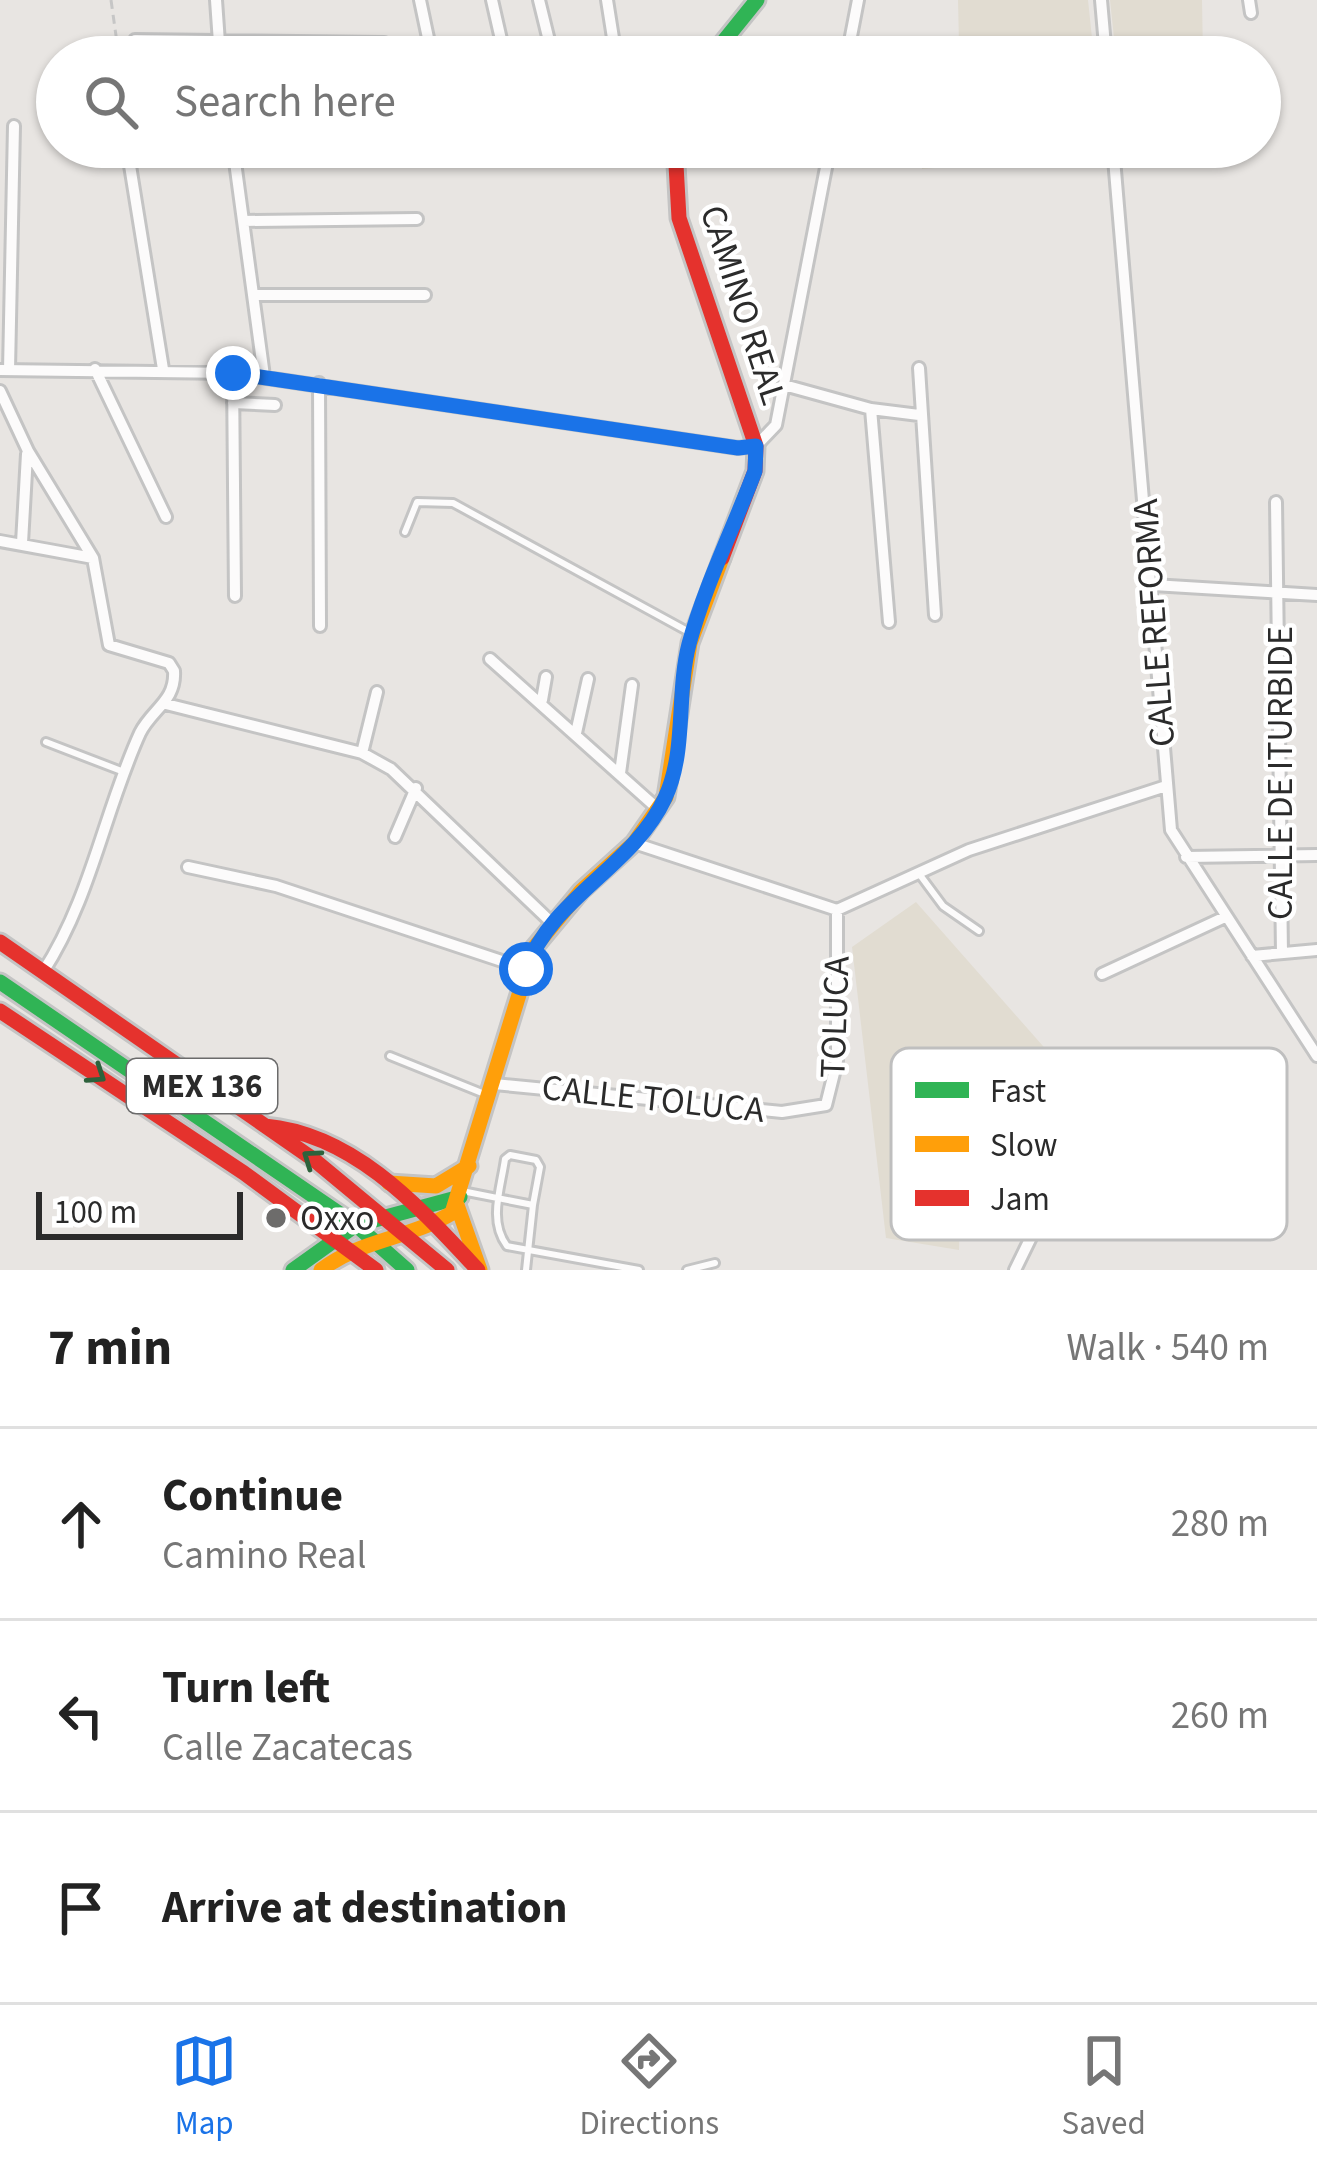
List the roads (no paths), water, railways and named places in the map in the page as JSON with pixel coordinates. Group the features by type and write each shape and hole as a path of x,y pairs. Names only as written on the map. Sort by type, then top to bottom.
{"main road":[{"path":"728,36 757,0"},
{"name":"CAMINO REAL","path":"460,1198 526,969 552,923 634,843 658,809 677,750 693,633 755,471 756,446 679,218 676,168"},
{"name":"MEX 136","path":"0,942 387,1215 447,1270"},
{"name":"MEX 136","path":"0,982 356,1225 407,1270"},
{"path":"0,1011 376,1270"},
{"path":"265,1126 308,1130 387,1183 479,1270"},
{"path":"387,1183 436,1186 470,1166"},
{"path":"294,1270 341,1242 434,1223 460,1198"},
{"path":"321,1270 356,1225 460,1198"},
{"path":"460,1198 479,1270"}],"street":[{"path":"216,0 223,36"},
{"path":"420,0 428,36"},
{"path":"492,0 500,36"},
{"path":"539,0 548,36"},
{"path":"607,0 613,36"},
{"path":"851,36 858,0"},
{"path":"1101,0 1104,36"},
{"path":"14,126 4,370 164,369 264,376 738,448 756,446 776,425 826,168"},
{"path":"131,168 164,369"},
{"path":"236,168 264,376"},
{"name":"CALLE REFORMA","path":"1115,168 1171,830 1317,1056"},
{"path":"244,221 417,219"},
{"path":"256,295 425,295"},
{"path":"919,368 935,615"},
{"path":"95,370 166,518"},
{"path":"233,373 235,596"},
{"path":"319,383 320,626"},
{"path":"784,385 871,409 919,415"},
{"path":"0,391 28,451 93,558 109,645 169,663 175,682 166,704 142,729 85,892 43,972"},
{"path":"233,403 275,405"},
{"path":"871,409 889,622"},
{"path":"22,543 28,451"},
{"name":"CALLE DE ITURBIDE","path":"1276,502 1282,952"},
{"path":"0,541 93,558"},
{"path":"1153,585 1317,595"},
{"path":"490,659 542,700 658,809"},
{"path":"542,700 546,677"},
{"path":"576,733 588,679"},
{"path":"620,773 632,685"},
{"path":"362,753 377,692"},
{"path":"166,704 362,753 416,788 552,923"},
{"path":"634,843 837,910 969,850 1065,815 1166,786"},
{"path":"395,837 416,788"},
{"path":"1186,857 1317,855"},
{"path":"188,867 276,886 526,969"},
{"name":"TOLUCA","path":"811,1112 832,1098 837,1061 837,910"},
{"path":"1102,974 1225,917"},
{"path":"1252,956 1317,950"},
{"name":"CALLE TOLUCA","path":"493,1090 811,1112"},
{"path":"1015,1270 1030,1240"}],"lane":[{"path":"405,532 417,502 453,503 693,633"},
{"path":"46,742 128,773"},
{"path":"920,875 943,906 980,931"},
{"path":"390,1056 493,1090"},
{"path":"526,1270 527,1251 539,1163 510,1155 505,1159 500,1202 500,1235 507,1246 527,1251 639,1270"},
{"path":"460,1198 533,1205"},
{"path":"688,1270 716,1263"}],"place":[{"name":"Oxxo","path":"276,1218"}]}
